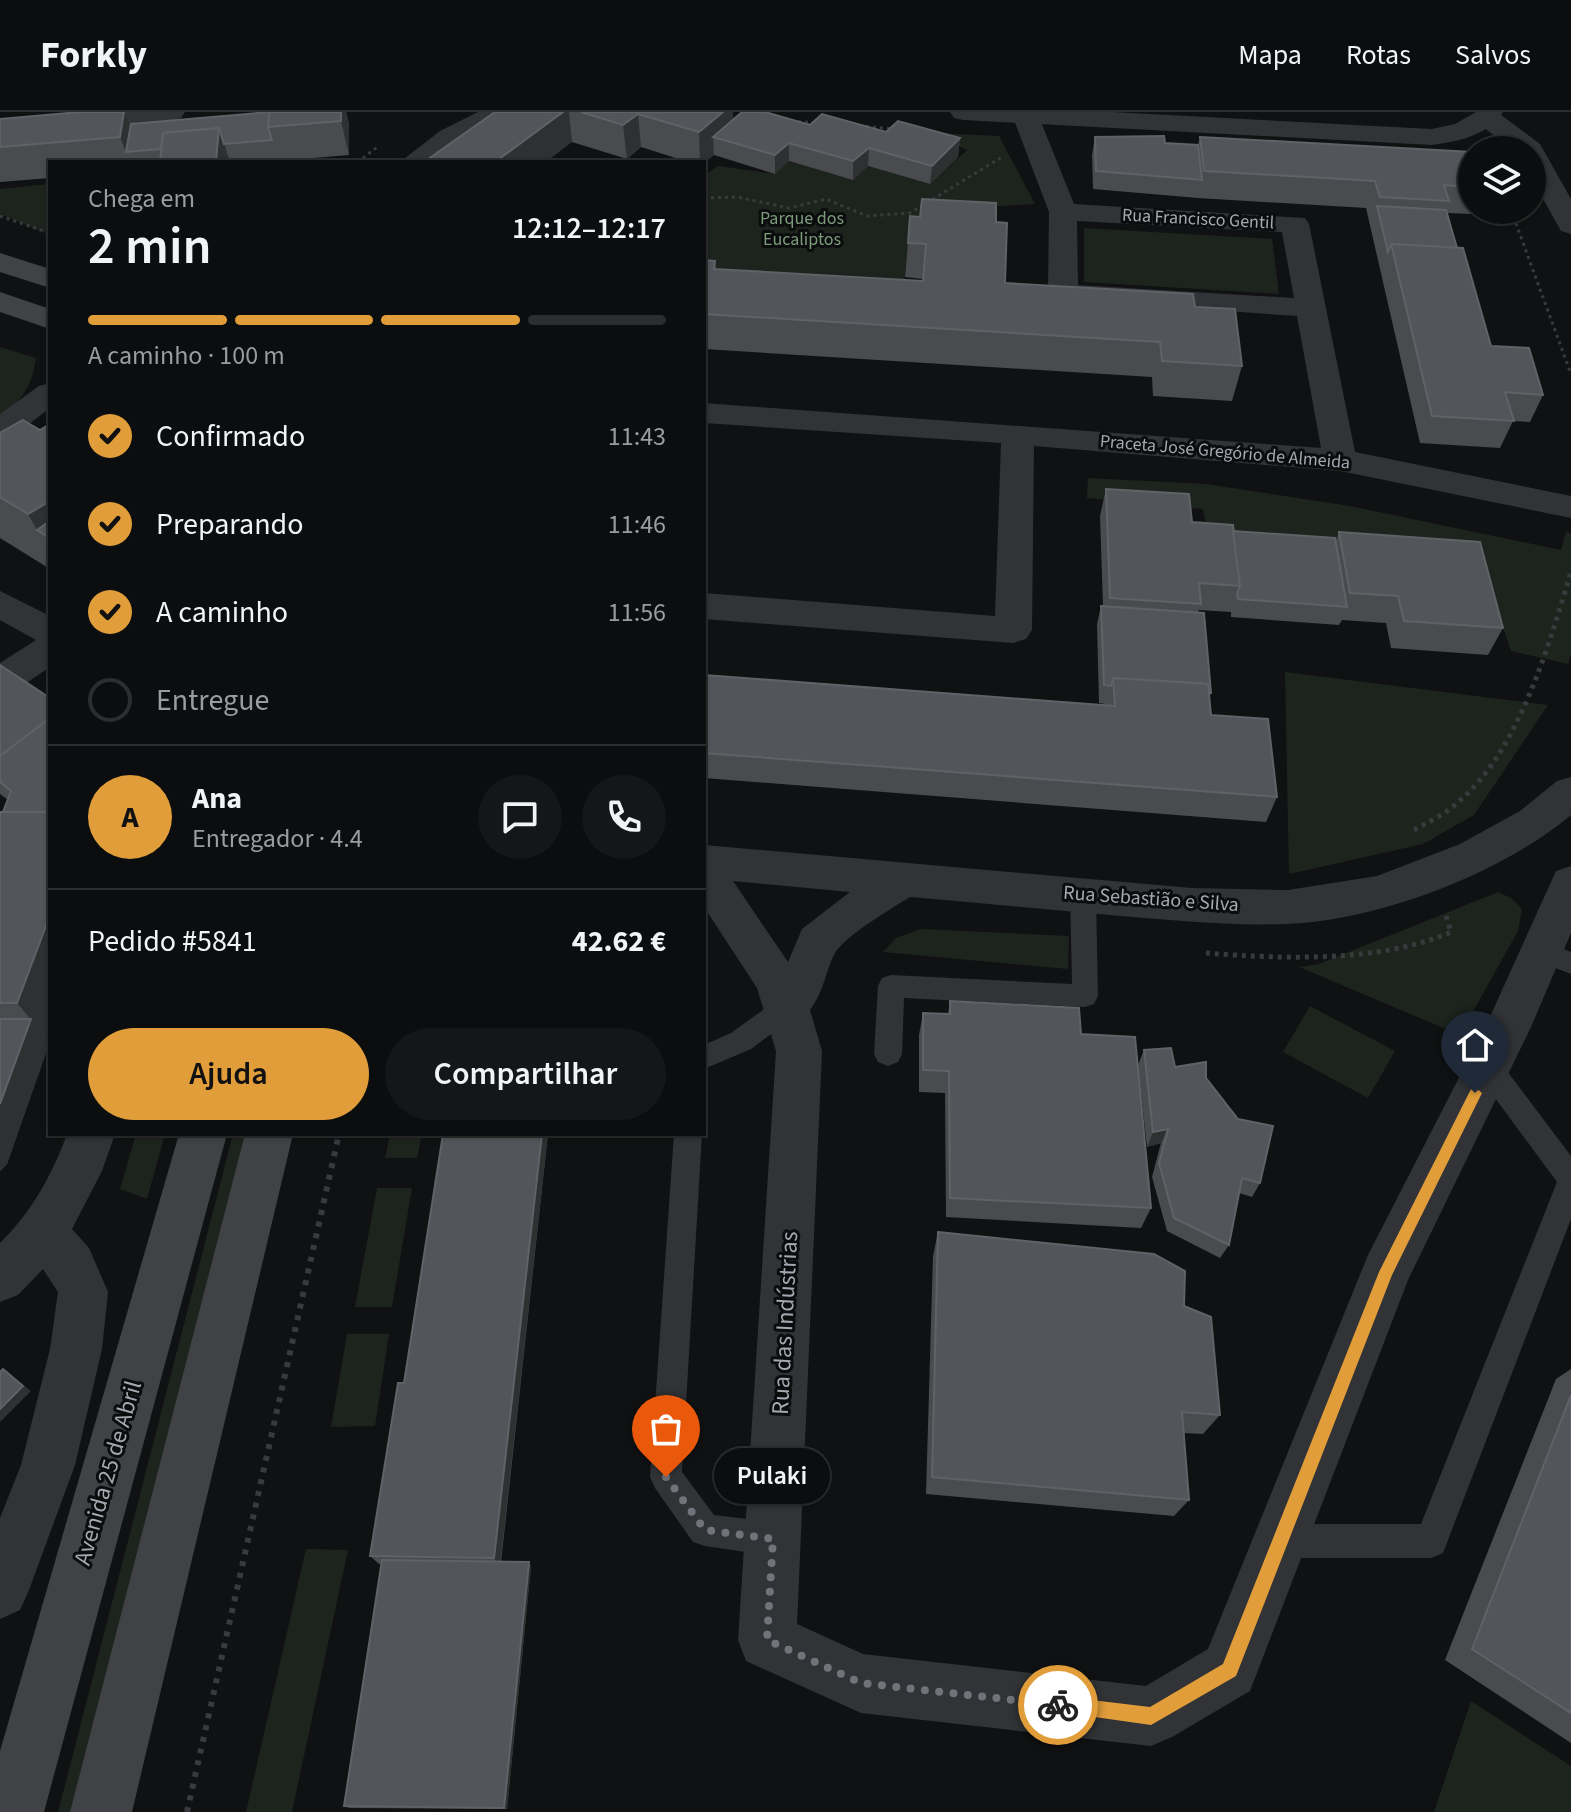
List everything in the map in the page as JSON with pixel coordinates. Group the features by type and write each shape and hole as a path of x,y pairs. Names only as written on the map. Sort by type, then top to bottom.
{"main road":[{"path":"0,262 48,278"},
{"path":"0,301 48,319"},
{"name":"Avenida 25 de Abril","path":"13,1812 202,1136"},
{"path":"101,1812 269,1136"}],"street":[{"path":"0,127 172,112"},
{"path":"449,137 461,112"},
{"path":"417,160 449,137 498,112"},
{"path":"963,112 1027,120 1432,137 1458,132 1489,115 1514,136"},
{"path":"1027,120 1063,212 1063,293 1311,308"},
{"path":"1546,179 1571,225"},
{"name":"Rua Francisco Gentil","path":"1063,212 1295,224 1340,460"},
{"path":"0,430 48,394"},
{"name":"Praceta José Gregório de Almeida","path":"706,413 1340,460 1571,507"},
{"path":"0,462 48,430"},
{"path":"706,606 1013,630 1018,434"},
{"path":"0,604 48,631"},
{"path":"3,679 48,650"},
{"name":"Rua Sebastião e Silva","path":"706,862 1192,905 1288,907 1380,893 1475,856 1535,822 1571,792"},
{"name":"Rua das Indústrias","path":"706,880 776,980 799,1051 767,1640 861,1683 1151,1716 1229,1670 1386,1272 1488,1067 1556,957 1571,883"},
{"path":"787,1007 803,985 817,942 858,908 903,880"},
{"path":"0,1278 41,1237 78,1171 90,1136"},
{"path":"0,1590 48,1465 76,1349 83,1292 71,1265 57,1248 41,1237"}],"lane":[{"path":"888,1054 891,986 1085,996 1083,895"},
{"path":"706,1056 741,1041 787,1007"},
{"path":"1282,1541 1431,1541 1571,1181 1488,1067"},
{"path":"688,1136 666,1477 705,1530 773,1539"}],"path":[{"path":"706,198 737,197 789,208 826,199 867,216 910,213 984,170 1014,148 1007,131 1027,120"},
{"path":"0,216 48,232"},
{"path":"1516,224 1571,374"},
{"path":"187,1812 339,1136"}],"green space":[{"name":"Parque dos Eucaliptos","path":"933,133 999,136 1035,204 982,207 911,225 903,292 706,286 706,175 718,166 775,174 789,161 853,180 868,166 930,184 967,150"},
{"path":"48,184 48,234 0,214 0,189"},
{"path":"1084,228 1272,239 1279,294 1084,282"},
{"path":"0,347 36,358 25,392 0,418"},
{"path":"1088,478 1206,484 1350,506 1561,550 1566,532 1571,533 1571,654 1568,664 1511,651 1479,558 1462,553 1208,536 1203,509 1087,498"},
{"path":"1285,672 1548,705 1474,815 1423,844 1289,874"},
{"path":"1498,892 1511,898 1522,909 1518,931 1460,1035 1299,967 1319,964"},
{"path":"921,929 1069,936 1068,969 883,952 896,938"},
{"path":"1310,1006 1395,1051 1368,1098 1283,1052"},
{"path":"135,1136 164,1136 147,1199 120,1189"},
{"path":"232,1136 255,1136 86,1812 58,1812"},
{"path":"390,1136 422,1136 417,1158 385,1158"},
{"path":"377,1188 412,1188 392,1307 355,1307"},
{"path":"347,1334 389,1334 375,1426 331,1427"},
{"path":"306,1549 348,1550 292,1812 246,1812"},
{"path":"1471,1701 1571,1766 1571,1812 1434,1812"}],"building":[{"path":"80,112 124,112 120,137 0,147 0,119"},
{"path":"269,112 341,112 341,121 268,127"},
{"path":"269,112 268,127 272,140 224,144 219,128 163,133 161,149 126,152 131,124"},
{"path":"495,112 563,112 498,160 427,160"},
{"path":"581,112 723,112 699,132 638,114 623,125"},
{"path":"742,112 765,112 810,125 822,114 886,132 898,121 960,138 932,166 869,148 853,161 789,143 775,155 713,137"},
{"path":"219,128 216,160 160,160 163,133"},
{"path":"1164,136 1165,143 1198,145 1202,180 1096,171 1095,137"},
{"path":"1200,137 1458,151 1458,186 1444,185 1449,201 1380,197 1375,181 1204,171"},
{"path":"922,199 996,203 996,222 1007,223 1005,283 1193,294 1195,307 1235,309 1242,366 1162,361 1160,342 706,314 706,260 715,261 714,269 923,281 926,244 908,243 910,216 920,217"},
{"path":"1377,206 1446,210 1457,248 1391,244 1388,252"},
{"path":"1391,244 1463,248 1491,346 1529,348 1543,395 1505,392 1514,421 1432,416"},
{"path":"23,420 40,430 48,425 48,502 28,514 0,497 0,433"},
{"path":"1106,489 1189,494 1192,522 1233,525 1240,586 1199,583 1201,604 1110,598"},
{"path":"48,522 48,537 37,530"},
{"path":"1233,531 1335,538 1347,607 1238,599 1240,586"},
{"path":"1339,532 1480,542 1503,628 1404,621 1398,596 1350,593"},
{"path":"1101,606 1204,613 1211,693 1208,684 1113,678 1111,686 1104,685"},
{"path":"0,665 48,697 48,720 0,756"},
{"path":"706,675 1115,706 1113,678 1208,684 1211,715 1268,719 1277,797 706,753"},
{"path":"48,720 48,812 3,812 11,791 0,782 0,756"},
{"path":"0,812 48,812 48,920 17,1003 0,1003"},
{"path":"950,1001 1079,1008 1081,1034 1135,1037 1151,1208 950,1198 949,1071 923,1070 923,1013 950,1014"},
{"path":"0,1019 31,1019 0,1104"},
{"path":"1171,1048 1175,1067 1206,1062 1206,1078 1238,1119 1273,1126 1260,1183 1242,1178 1229,1245 1174,1218 1159,1163 1168,1129 1153,1132 1144,1050"},
{"path":"443,1136 542,1136 494,1558 370,1556 398,1383 404,1383"},
{"path":"938,1232 1154,1254 1185,1271 1184,1306 1211,1317 1220,1415 1182,1412 1189,1500 932,1477"},
{"path":"3,1369 23,1386 0,1409 0,1372"},
{"path":"1571,1395 1571,1713 1472,1649"},
{"path":"382,1560 529,1562 504,1808 344,1806"}],"way so far":[{"path":"666,1477 705,1530 773,1539 767,1640 861,1683 1058,1705"}],"place":[{"name":"Pulaki","path":"666,1477"}],"route":[{"path":"1058,1705 1151,1716 1229,1670 1386,1272 1475,1093"}]}
